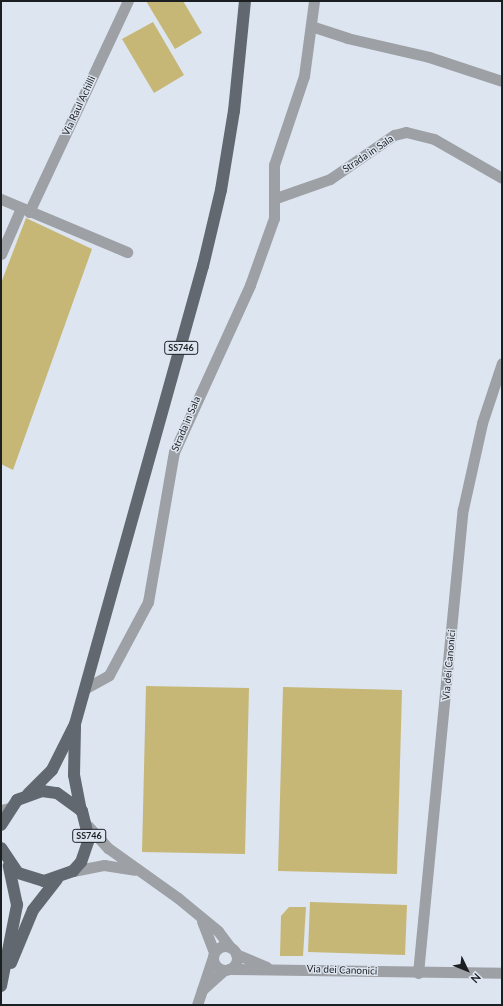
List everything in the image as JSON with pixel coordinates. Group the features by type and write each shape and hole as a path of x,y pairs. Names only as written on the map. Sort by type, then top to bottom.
{"main road":[{"name":"SS746","path":"1,825 5,809 28,794 52,770 76,724 204,266 221,190 245,1"},
{"name":"SS746","path":"1,986 33,910 57,879 72,871 87,851 88,826 82,811 74,775 76,724"},
{"path":"28,794 58,793 82,811"},
{"name":"SS746","path":"1,848 16,887 17,905 1,986"},
{"name":"SS746","path":"8,864 30,879 57,879"}],"street":[{"name":"Via Raul Achilli","path":"1,254 25,210 128,1"},
{"name":"Strada in Sala","path":"86,688 109,675 148,602 174,452 250,285 274,218 276,198 274,165 304,76 314,1"},
{"path":"311,26 347,38 429,57 502,81"},
{"name":"Strada in Sala","path":"276,198 330,179 394,136 406,132 434,139 502,178"},
{"path":"1,199 127,252"},
{"name":"Via dei Canonici","path":"418,972 463,509 480,430 502,363"},
{"name":"Via dei Canonici","path":"88,826 108,848 199,915 233,950 266,967"},
{"name":"Via dei Canonici","path":"72,871 104,865 140,871"},
{"path":"199,915 214,955 216,966 226,969"},
{"path":"197,1005 214,955 221,946 233,950 236,963 226,969 202,991"},
{"name":"Via dei Canonici","path":"226,969 250,971 266,967 502,973"}],"shaded area":[{"path":"146,1 183,1 202,33 175,49"},
{"path":"153,22 184,75 154,93 122,39"},
{"path":"26,218 92,249 13,470 1,464 1,283"},
{"path":"146,686 249,688 245,854 142,852"},
{"path":"283,687 402,690 397,874 278,871"},
{"path":"310,902 407,905 405,955 308,952"},
{"path":"289,907 306,907 303,956 280,956 281,916"}]}
